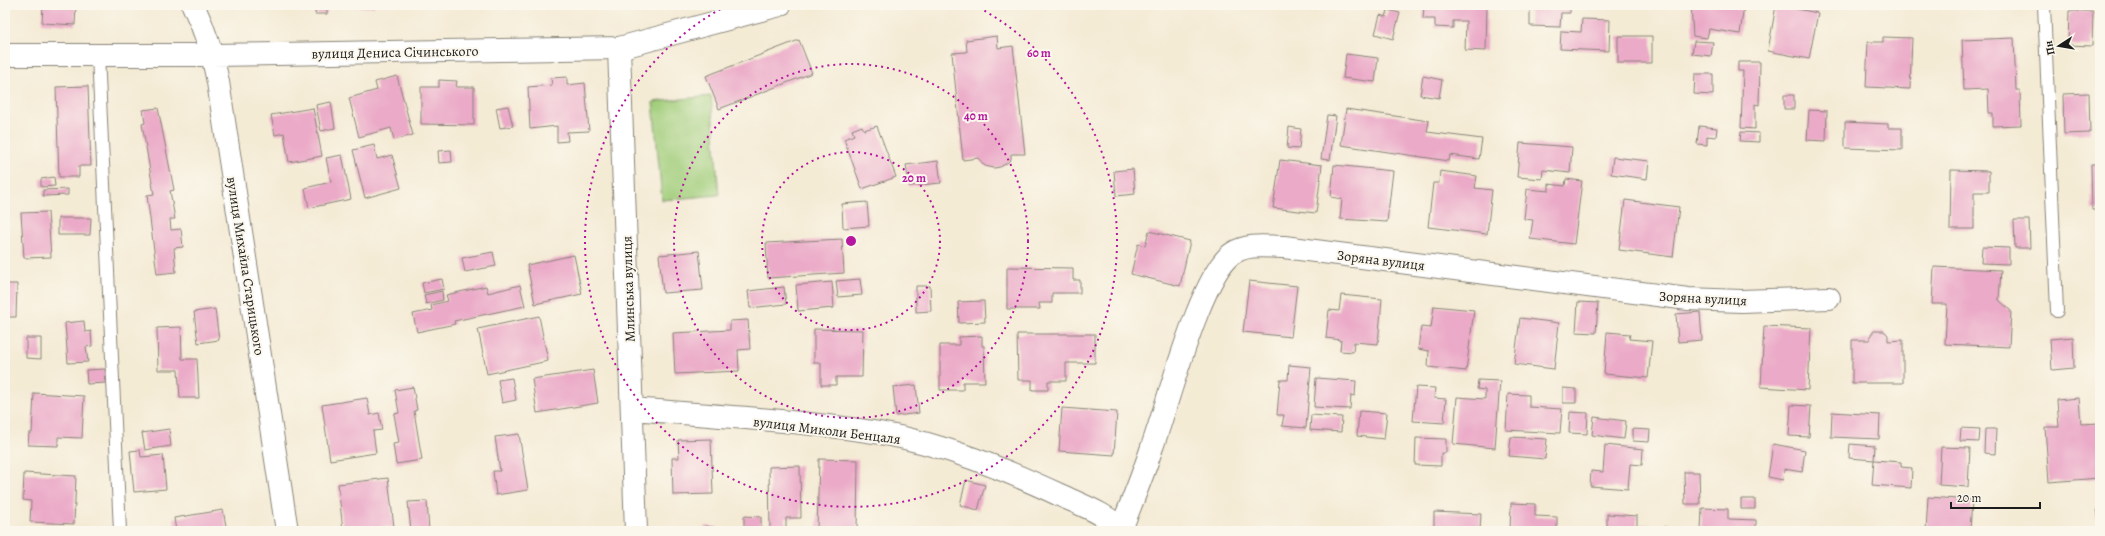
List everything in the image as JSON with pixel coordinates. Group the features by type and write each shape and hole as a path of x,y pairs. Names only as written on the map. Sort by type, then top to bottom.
{"street":[{"name":"вулиця Михайла Старицького","path":"193,5 205,30 213,56 287,531"},
{"name":"вулиця Дениса Січинського","path":"5,55 213,56 619,48 780,5"},
{"name":"Млинська вулиця","path":"619,48 633,409 636,531"},
{"name":"Зоряна вулиця","path":"1121,530 1153,446 1176,370 1209,288 1221,264 1233,253 1241,249 1257,246 1284,247 1688,299 1741,301 1829,298"},
{"name":"вулиця Миколи Бенцаля","path":"633,409 827,427 880,434 932,446 974,459 1041,486 1099,514 1121,530"}],"lane":[{"path":"2044,5 2057,311"},
{"path":"98,55 120,531"}],"green space":[{"path":"711,96 719,195 662,200 653,102"}],"building":[{"path":"43,5 76,5 75,25 42,23"},
{"path":"316,5 327,5 327,14 315,14"},
{"path":"350,5 374,5 374,7 350,7"},
{"path":"1424,5 1487,5 1486,51 1465,50 1466,21 1453,21 1453,28 1435,27 1435,19 1423,19"},
{"path":"1530,5 1570,5 1570,13 1561,13 1560,27 1530,26"},
{"path":"1691,5 1744,5 1740,34 1709,29 1707,38 1693,36"},
{"path":"1776,5 1818,13 1809,59 1768,51"},
{"path":"1388,10 1400,13 1393,39 1375,34 1380,15 1386,17"},
{"path":"2069,11 2093,11 2092,46 2068,45"},
{"path":"1582,19 1610,20 1609,51 1560,49 1561,31 1581,32"},
{"path":"997,36 998,48 1013,46 1025,154 1011,154 1011,159 1007,163 1000,167 994,168 985,166 978,158 963,160 952,53 967,52 966,40"},
{"path":"1618,36 1652,36 1652,63 1618,63"},
{"path":"1883,37 1912,38 1910,89 1866,87 1868,42 1883,42"},
{"path":"2014,38 2016,90 2020,90 2021,125 1993,126 1993,113 1989,113 1988,89 1964,90 1962,40"},
{"path":"799,40 812,73 719,109 706,76"},
{"path":"1694,41 1713,42 1711,56 1692,54"},
{"path":"1346,54 1378,58 1375,82 1343,78"},
{"path":"1738,62 1760,62 1759,105 1755,104 1755,129 1741,128 1743,71 1738,71"},
{"path":"1695,74 1713,74 1713,95 1694,94"},
{"path":"397,76 413,135 394,140 391,128 359,137 349,98 377,90 375,82"},
{"path":"1423,76 1442,80 1439,98 1420,95"},
{"path":"567,77 567,85 585,83 589,131 567,132 568,141 557,142 557,126 530,129 528,87 552,85 551,78"},
{"path":"439,80 457,81 456,87 474,87 474,125 421,124 421,87 439,87"},
{"path":"88,86 91,166 79,166 79,177 59,177 56,87"},
{"path":"2089,93 2090,133 2064,134 2063,94"},
{"path":"1784,95 1794,95 1794,109 1784,109"},
{"path":"331,102 335,128 321,131 316,105"},
{"path":"508,106 513,126 500,128 496,108"},
{"path":"158,108 174,190 170,191 175,219 170,219 171,230 181,229 183,247 174,248 176,272 157,274 147,195 154,194 142,124 145,123 143,110"},
{"path":"313,108 322,156 289,162 284,133 275,135 271,115"},
{"path":"1346,109 1429,121 1427,132 1482,139 1479,159 1450,155 1449,161 1341,145"},
{"path":"1809,110 1827,111 1826,141 1807,140"},
{"path":"1327,115 1336,116 1330,160 1321,159"},
{"path":"1845,122 1888,124 1888,128 1902,128 1902,150 1845,148"},
{"path":"862,126 864,130 877,126 896,177 862,189 844,139 854,135 852,130"},
{"path":"1699,126 1717,128 1716,137 1707,136 1707,145 1697,144"},
{"path":"1289,127 1301,129 1299,149 1287,148"},
{"path":"1741,132 1759,133 1759,142 1740,141"},
{"path":"1520,143 1572,147 1570,173 1543,170 1542,179 1517,177"},
{"path":"374,145 377,159 392,155 401,188 365,198 353,150"},
{"path":"451,150 452,162 439,163 438,151"},
{"path":"342,155 351,199 309,208 305,188 331,182 326,158"},
{"path":"1613,157 1649,161 1647,179 1611,174"},
{"path":"1280,160 1322,165 1316,213 1273,208"},
{"path":"938,161 941,183 909,186 906,165"},
{"path":"2091,164 2100,164 2100,210 2092,210"},
{"path":"1334,165 1393,171 1387,222 1340,219 1342,199 1331,197"},
{"path":"1133,169 1135,194 1116,196 1114,171"},
{"path":"1951,170 1989,171 1989,192 1974,192 1974,229 1950,229"},
{"path":"1440,171 1477,176 1475,188 1492,190 1487,234 1428,227 1433,183 1439,183"},
{"path":"54,177 55,186 41,187 41,179"},
{"path":"1566,179 1582,181 1574,244 1530,239 1533,220 1524,219 1527,189 1549,191 1549,184 1565,186"},
{"path":"68,189 68,195 43,196 43,190"},
{"path":"1625,200 1679,207 1673,257 1619,250"},
{"path":"867,202 869,226 843,228 842,204"},
{"path":"48,212 51,257 24,258 21,213"},
{"path":"58,218 91,218 90,235 58,235"},
{"path":"2014,220 2029,220 2030,248 2015,248"},
{"path":"1149,231 1190,241 1180,286 1131,274 1138,244 1145,246"},
{"path":"842,239 844,273 768,278 766,243"},
{"path":"1982,247 2009,248 2009,264 1981,263"},
{"path":"699,251 703,290 663,293 659,255"},
{"path":"493,252 496,266 465,272 462,258"},
{"path":"574,255 582,294 535,304 527,265"},
{"path":"1007,267 1073,268 1073,280 1080,280 1080,293 1052,293 1052,303 1039,303 1040,309 1007,309"},
{"path":"1934,267 2001,270 1999,300 2011,311 2009,347 1945,344 1947,304 1932,304"},
{"path":"442,279 444,289 424,293 422,283"},
{"path":"860,279 862,295 838,297 836,281"},
{"path":"1249,281 1297,286 1291,337 1243,332"},
{"path":"832,282 834,308 798,311 796,285"},
{"path":"5,284 17,284 16,317 8,317 8,324 5,324"},
{"path":"520,285 525,306 454,321 455,324 417,332 413,314 432,310 431,305 448,301 446,295 486,286 488,293"},
{"path":"916,286 930,286 931,311 916,312"},
{"path":"784,287 786,304 750,308 748,291"},
{"path":"442,291 443,300 426,304 424,295"},
{"path":"1341,295 1382,299 1378,344 1354,342 1353,352 1340,351 1341,340 1326,338 1329,310 1339,311"},
{"path":"984,301 985,322 959,323 958,302"},
{"path":"1578,302 1598,303 1596,333 1576,332"},
{"path":"1434,306 1474,310 1466,371 1428,367 1429,351 1418,349 1421,327 1431,328"},
{"path":"215,309 219,340 198,343 194,312"},
{"path":"1700,312 1702,340 1678,342 1676,314"},
{"path":"539,316 548,361 487,374 478,329"},
{"path":"1520,318 1559,323 1554,369 1514,364"},
{"path":"748,320 750,349 738,350 739,371 675,374 673,333 730,330 730,321"},
{"path":"84,321 85,332 91,331 92,346 86,347 88,362 68,363 65,323"},
{"path":"1764,326 1811,328 1808,390 1761,387"},
{"path":"181,327 182,359 197,359 199,398 180,398 178,370 158,370 157,328"},
{"path":"814,329 863,330 862,377 836,377 836,385 821,385 821,363 814,363"},
{"path":"1874,331 1884,331 1888,335 1888,341 1903,340 1903,383 1852,383 1852,340 1870,340 1870,336"},
{"path":"1607,332 1630,334 1629,339 1652,341 1648,378 1604,374"},
{"path":"1017,334 1095,334 1095,363 1066,363 1066,381 1048,381 1048,390 1032,390 1032,380 1018,380"},
{"path":"982,336 982,346 984,346 985,382 963,382 963,390 940,390 940,345 959,345 959,337"},
{"path":"2073,337 2074,368 2052,370 2050,339"},
{"path":"26,338 41,338 41,359 26,358"},
{"path":"1289,365 1311,367 1306,428 1282,426 1284,415 1277,415 1280,380 1288,380"},
{"path":"105,369 106,383 87,384 86,370"},
{"path":"593,370 598,403 537,413 532,379"},
{"path":"512,378 516,400 502,403 498,380"},
{"path":"1316,378 1356,381 1355,396 1351,395 1350,409 1314,407"},
{"path":"1478,380 1500,381 1495,448 1453,444 1457,397 1485,399 1485,390 1477,389"},
{"path":"916,385 919,413 896,416 893,387"},
{"path":"413,387 417,410 414,411 422,460 396,464 393,444 399,443 394,414 399,413 395,390"},
{"path":"1416,387 1435,388 1434,398 1446,399 1444,423 1413,421"},
{"path":"1563,388 1576,389 1576,403 1563,403"},
{"path":"34,393 84,396 82,438 58,437 58,446 28,445 29,433 32,433"},
{"path":"1508,394 1529,395 1529,407 1562,409 1560,433 1506,430"},
{"path":"367,398 370,415 379,413 382,430 373,431 376,453 330,460 322,405"},
{"path":"2079,398 2081,424 2100,423 2100,478 2049,482 2045,427 2059,427 2057,400"},
{"path":"1791,405 1811,406 1809,437 1789,436"},
{"path":"1062,408 1117,412 1114,455 1059,451"},
{"path":"1359,411 1387,413 1384,439 1357,436"},
{"path":"1570,412 1588,413 1587,434 1569,433"},
{"path":"1832,412 1880,415 1879,439 1831,437"},
{"path":"1311,415 1342,417 1341,432 1310,430"},
{"path":"1594,417 1626,421 1624,439 1592,435"},
{"path":"1961,428 1980,429 1979,442 1960,441"},
{"path":"169,429 171,446 145,450 142,433"},
{"path":"1633,429 1650,430 1649,442 1633,441"},
{"path":"1985,429 1996,429 1995,454 1984,453"},
{"path":"519,434 528,490 496,495 493,471 500,471 495,437"},
{"path":"1511,437 1547,439 1545,459 1509,456"},
{"path":"1416,438 1446,439 1446,453 1441,453 1441,466 1415,465"},
{"path":"711,439 713,494 673,495 672,458 679,458 678,440"},
{"path":"1773,444 1805,450 1802,472 1784,469 1783,480 1768,477"},
{"path":"1850,444 1875,446 1874,460 1849,458"},
{"path":"1605,445 1643,449 1642,465 1630,464 1628,489 1590,486 1591,471 1603,472"},
{"path":"1941,447 1970,448 1968,487 1939,485"},
{"path":"140,450 141,457 163,455 166,489 134,492 130,451"},
{"path":"819,459 858,460 857,531 817,531"},
{"path":"1874,460 1901,462 1901,467 1912,468 1911,488 1872,485"},
{"path":"800,466 801,518 786,518 786,531 770,531 769,467"},
{"path":"1684,472 1699,472 1700,504 1685,504"},
{"path":"24,473 76,476 74,524 30,522 31,501 23,500"},
{"path":"388,478 394,527 378,528 378,531 343,531 338,484"},
{"path":"966,480 985,485 978,510 960,505"},
{"path":"1928,497 1972,500 1970,531 1926,531"},
{"path":"1741,499 1755,499 1755,509 1741,509"},
{"path":"427,501 429,531 411,531 408,502"},
{"path":"1511,503 1535,504 1535,516 1557,517 1557,531 1510,531"},
{"path":"1702,508 1728,509 1728,519 1756,520 1756,531 1701,531"},
{"path":"2100,508 2100,524 2099,524 2097,509"},
{"path":"223,510 227,531 176,531 174,518"},
{"path":"1434,512 1481,514 1480,531 1434,531"},
{"path":"1607,514 1637,516 1637,526 1667,527 1667,531 1607,531"},
{"path":"744,516 761,517 761,531 744,531"},
{"path":"705,526 733,530 733,531 704,531"},
{"path":"1844,529 1893,530 1893,531 1843,531"}]}
